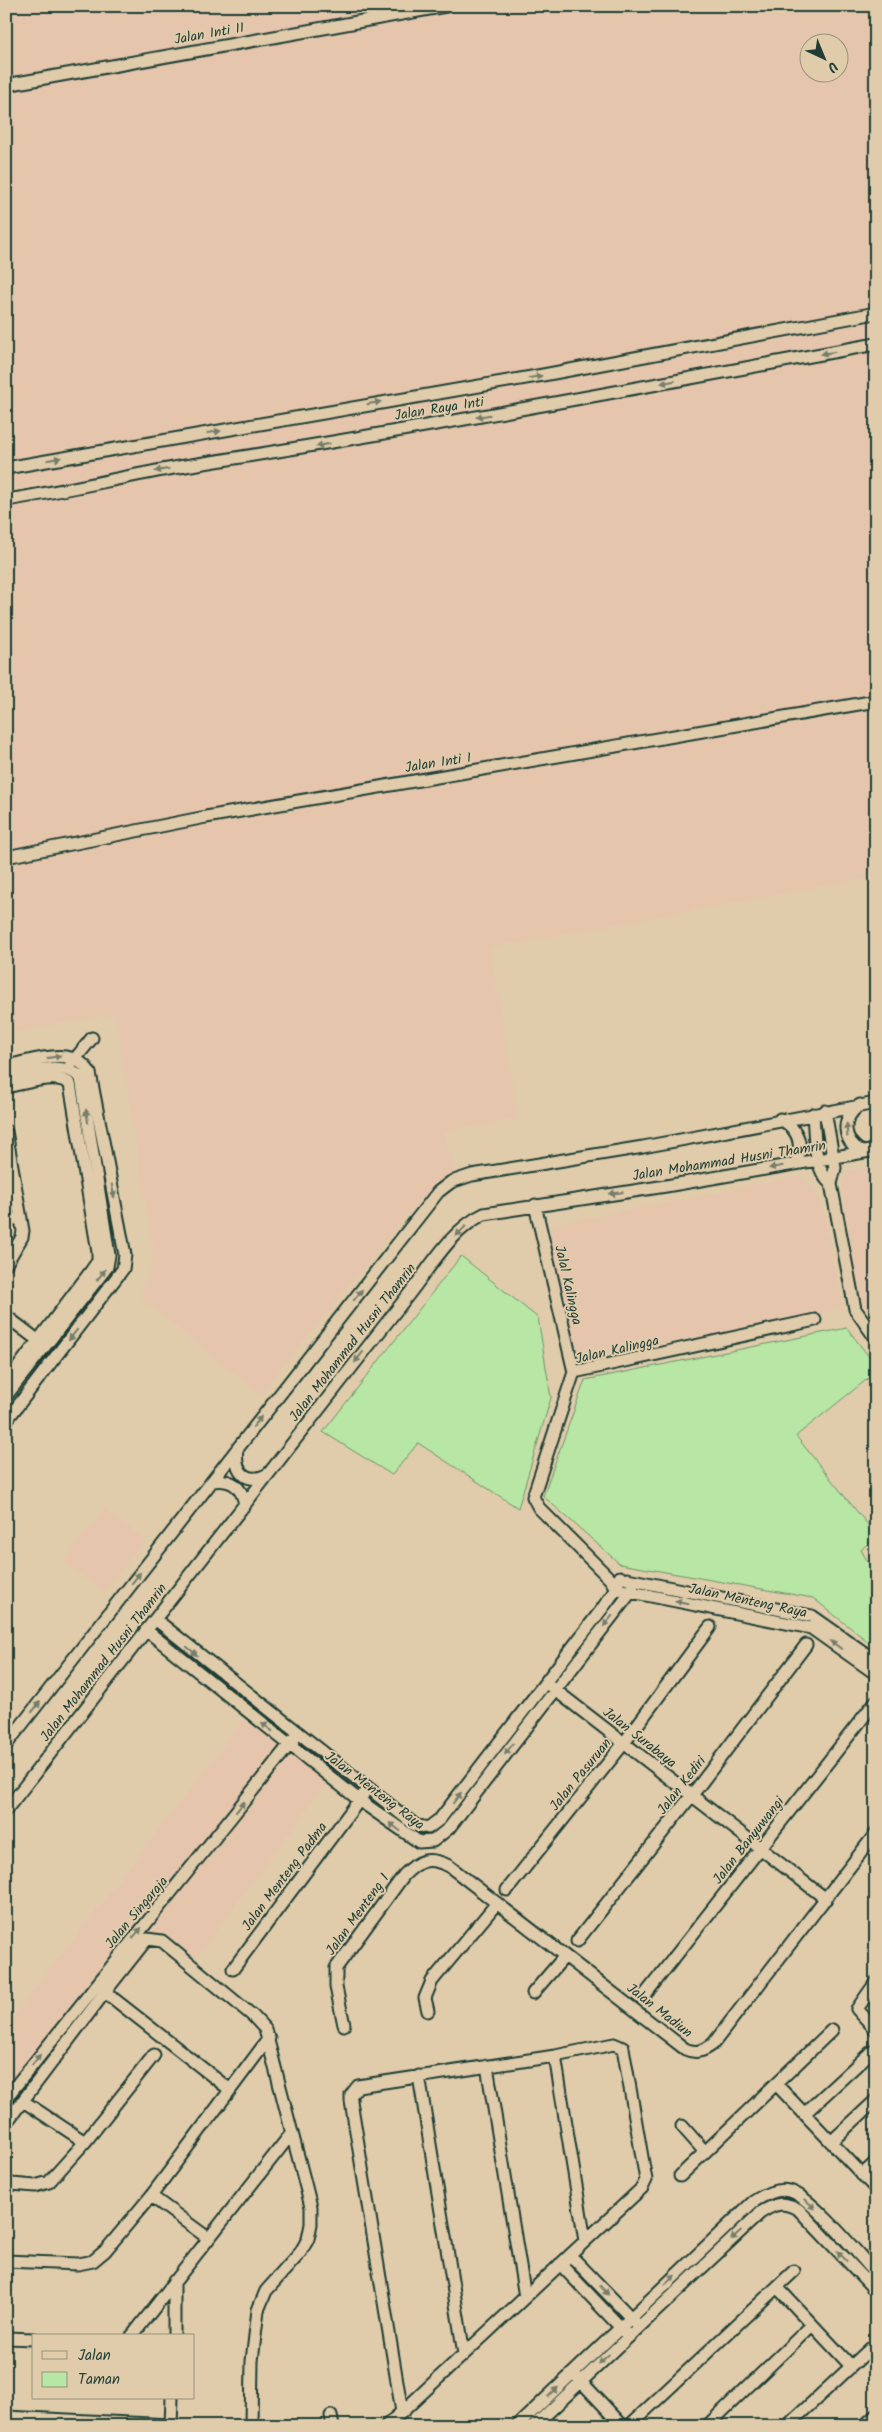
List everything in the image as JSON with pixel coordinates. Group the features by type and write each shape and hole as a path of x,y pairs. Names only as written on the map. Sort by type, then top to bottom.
{"street":[{"name":"Jalan Inti II","path":"6,85 446,6"},
{"name":"Jalan Raya Inti","path":"6,468 543,376 876,313"},
{"name":"Jalan Raya Inti","path":"6,500 118,478 294,450 876,344"},
{"name":"Jalan Inti I","path":"6,857 206,817 876,701"},
{"path":"6,1087 54,1079 66,1074 74,1058 92,1038"},
{"path":"6,1066 62,1055 74,1058 85,1065 90,1073 125,1255 123,1270 6,1421"},
{"path":"6,1077 53,1068 81,1078 109,1255 107,1266 42,1344 6,1383"},
{"name":"Jalan Mohammad Husni Thamrin","path":"6,1745 438,1192 451,1182 472,1175 643,1147 825,1111 876,1103"},
{"path":"860,1105 851,1111 846,1120 845,1130 848,1140 862,1152"},
{"path":"825,1111 834,1158 834,1177 831,1184 855,1309 876,1339"},
{"path":"812,1114 818,1160 825,1179 831,1184"},
{"path":"780,1120 794,1130 799,1138 800,1147 795,1164"},
{"path":"6,1131 8,1152 21,1218 22,1237 6,1264"},
{"name":"Jalan Mohammad Husni Thamrin","path":"6,1810 461,1229 484,1214 876,1150"},
{"name":"Jalal Kalingga","path":"535,1205 574,1372"},
{"path":"6,1220 21,1218"},
{"path":"6,1316 58,1354"},
{"name":"Jalan Kalingga","path":"614,1581 539,1508 534,1497 574,1372 816,1320"},
{"path":"6,1396 42,1344"},
{"path":"236,1449 235,1461 239,1472 248,1478 260,1479 269,1473"},
{"path":"212,1481 222,1480 231,1482 239,1487 244,1495 245,1505"},
{"name":"Jalan Menteng Raya","path":"155,1620 415,1825 428,1828 440,1819 545,1682 614,1581 811,1628 876,1674"},
{"name":"Jalan Menteng Raya","path":"633,1586 812,1616 876,1661"},
{"name":"Jalan Menteng Raya","path":"146,1630 406,1836 419,1842 433,1841 449,1828 633,1586"},
{"name":"Jalan Pasuruan","path":"507,1890 624,1743 710,1627"},
{"name":"Jalan Kediri","path":"577,1941 692,1796 806,1645"},
{"name":"Jalan Surabaya","path":"545,1682 826,1898"},
{"name":"Jalan Banyuwangi","path":"644,1996 876,1701"},
{"name":"Jalan Singaraja","path":"6,2098 298,1733"},
{"name":"Jalan Menteng Padma","path":"233,1969 368,1788"},
{"name":"Jalan Madiun","path":"424,1861 441,1862 449,1866 690,2052 702,2051 713,2044 876,1833"},
{"name":"Jalan Menteng 1","path":"344,2025 336,1987 336,1968 404,1875 417,1863 424,1861"},
{"path":"428,2011 425,1998 432,1981 497,1903"},
{"path":"6,2123 147,1939 162,1941 261,2023 269,2038 291,2134 311,2207 311,2224 308,2239 300,2253 266,2291 258,2310 252,2361 251,2426"},
{"path":"533,1993 565,1956"},
{"path":"876,1982 857,2009 876,2030"},
{"path":"105,1992 229,2089"},
{"path":"680,2176 832,2030"},
{"path":"6,2261 78,2264 93,2261 118,2237 151,2196 229,2089 269,2038"},
{"path":"386,2426 402,2412 642,2188 646,2180 623,2048 614,2044 555,2056 358,2086 351,2095 402,2412"},
{"path":"804,2114 871,2052"},
{"path":"6,2181 17,2184 43,2185 62,2168 85,2142 154,2055"},
{"path":"555,2056 585,2241"},
{"path":"487,2066 525,2296"},
{"path":"419,2076 464,2354"},
{"path":"776,2084 876,2189"},
{"path":"831,2142 876,2100"},
{"path":"23,2101 85,2142"},
{"path":"682,2126 705,2152"},
{"path":"134,2334 291,2134"},
{"path":"862,2175 876,2162"},
{"path":"534,2426 630,2317 753,2202 766,2194 782,2190 801,2195 876,2274"},
{"path":"151,2196 208,2238"},
{"path":"517,2426 629,2335 760,2212 773,2205 786,2203 799,2210 876,2291"},
{"path":"570,2255 639,2326"},
{"path":"560,2264 629,2335"},
{"path":"577,2377 630,2425 794,2271"},
{"path":"174,2281 174,2334"},
{"path":"777,2287 851,2366"},
{"path":"707,2426 812,2325"},
{"path":"6,2338 32,2339"},
{"path":"787,2426 871,2348"},
{"path":"6,2417 171,2425 172,2400"},
{"path":"864,2426 876,2415"}],"shaded area":[{"path":"6,6 876,6 876,876 490,948 518,1119 444,1132 455,1176 442,1183 411,1210 260,1395 142,1300 141,1292 152,1264 153,1248 116,1014 6,1033"},
{"path":"876,1165 876,1322 861,1303 841,1185 844,1177 851,1170"},
{"path":"799,1176 812,1185 823,1209 843,1308 575,1362 549,1225"},
{"path":"104,1508 145,1540 104,1593 63,1562"},
{"path":"246,1717 327,1783 196,1958 164,1933 6,2133 6,2025"}],"green space":[{"path":"461,1256 538,1318 551,1398 518,1508 418,1443 392,1475 323,1432"},
{"path":"847,1328 876,1366 876,1372 796,1436 876,1535 861,1550 870,1566 876,1567 876,1648 813,1598 620,1564 543,1496 585,1380"}]}
